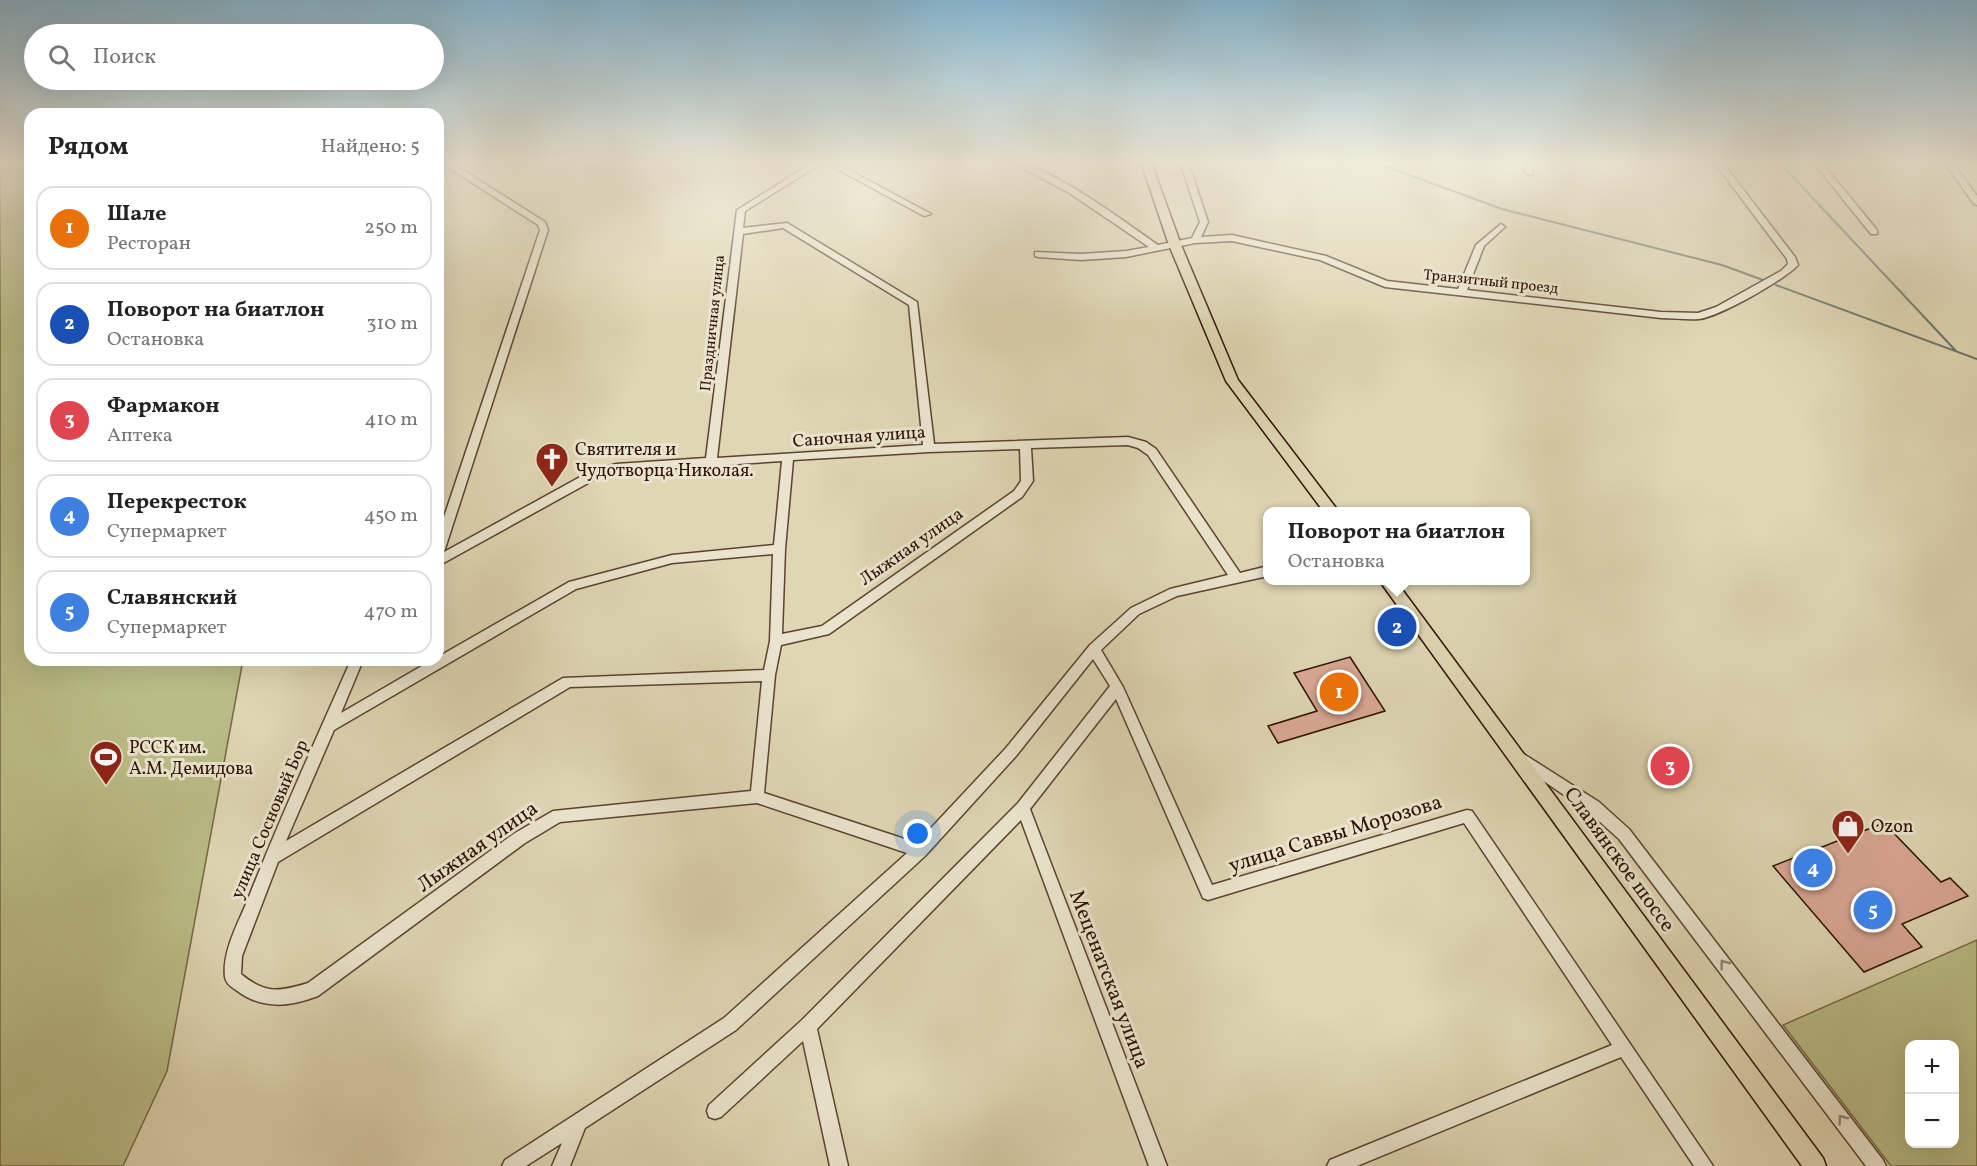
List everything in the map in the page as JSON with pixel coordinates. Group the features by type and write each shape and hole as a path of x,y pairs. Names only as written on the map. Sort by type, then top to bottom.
{"main road":[{"path":"1165,216 1232,381 1328,507"},
{"name":"Славянское шоссе","path":"1390,585 1815,1166"}],"street":[{"path":"444,535 544,230 542,224 530,216"},
{"name":"Праздничная улица","path":"711,461 740,216"},
{"path":"1110,216 1155,247"},
{"path":"1195,240 1204,222 1202,216"},
{"name":"Транзитный проезд","path":"1038,254 1081,257 1126,254 1195,240 1232,238 1323,258 1385,284 1661,315 1699,316 1719,309 1792,267 1792,259 1760,216"},
{"path":"1861,216 1874,232"},
{"path":"737,232 784,225 914,304 928,448"},
{"path":"1461,293 1480,245 1501,227"},
{"name":"Саночная улица","path":"444,558 595,474 616,468 928,448 1128,441 1142,445 1152,452 1236,577"},
{"name":"Лыжная улица","path":"776,641 825,630 1017,494 1027,481 1025,445"},
{"path":"757,797 769,675 776,641 779,549 788,458"},
{"path":"444,660 573,585 672,559 779,549"},
{"path":"511,1166 578,1125 730,1024 920,851 1011,752 1094,649 1135,611 1174,592 1263,572"},
{"name":"улица Саввы Морозова","path":"1094,649 1117,687 1208,893 1467,816 1704,1166"},
{"name":"улица Сосновый Бор","path":"248,991 233,978 234,956 272,858 355,666"},
{"path":"331,725 433,666"},
{"path":"272,858 568,682 769,675"},
{"path":"715,1111 808,1026 1023,808 1117,687"},
{"path":"1515,754 1606,816 1624,834 1877,1166"},
{"name":"Лыжная улица","path":"248,991 267,999 284,999 312,990 520,838 558,816 757,797 920,851"},
{"name":"Меценатская улица","path":"1023,808 1158,1166"},
{"path":"808,1026 839,1166"},
{"path":"1336,1166 1624,1048"},
{"path":"561,1166 578,1125"}],"green space":[{"name":"РССК им. А.М. Демидова","path":"0,216 24,216 24,666 242,666 167,1071 123,1166 0,1166"},
{"path":"1977,940 1977,1166 1891,1166 1783,1025"}],"building":[{"path":"1350,657 1385,711 1278,743 1268,726 1317,711 1294,673"},
{"path":"1884,823 1941,882 1950,878 1968,896 1902,924 1922,947 1864,972 1773,866"}],"waterway":[{"path":"1531,216 1722,265 1763,280"},
{"path":"1830,216 1956,351"},
{"path":"1776,285 1977,359"}],"place":[{"name":"Святителя и Чудотворца Николая.","path":"552,488"},
{"name":"Поворот на биатлон","path":"1397,627"},
{"name":"Шале","path":"1339,692"},
{"name":"Фармакон","path":"1670,766"},
{"name":"РССК им. А.М. Демидова","path":"106,786"},
{"name":"Ozon","path":"1848,855"},
{"name":"Перекресток","path":"1813,868"},
{"name":"Славянский","path":"1873,910"}]}
